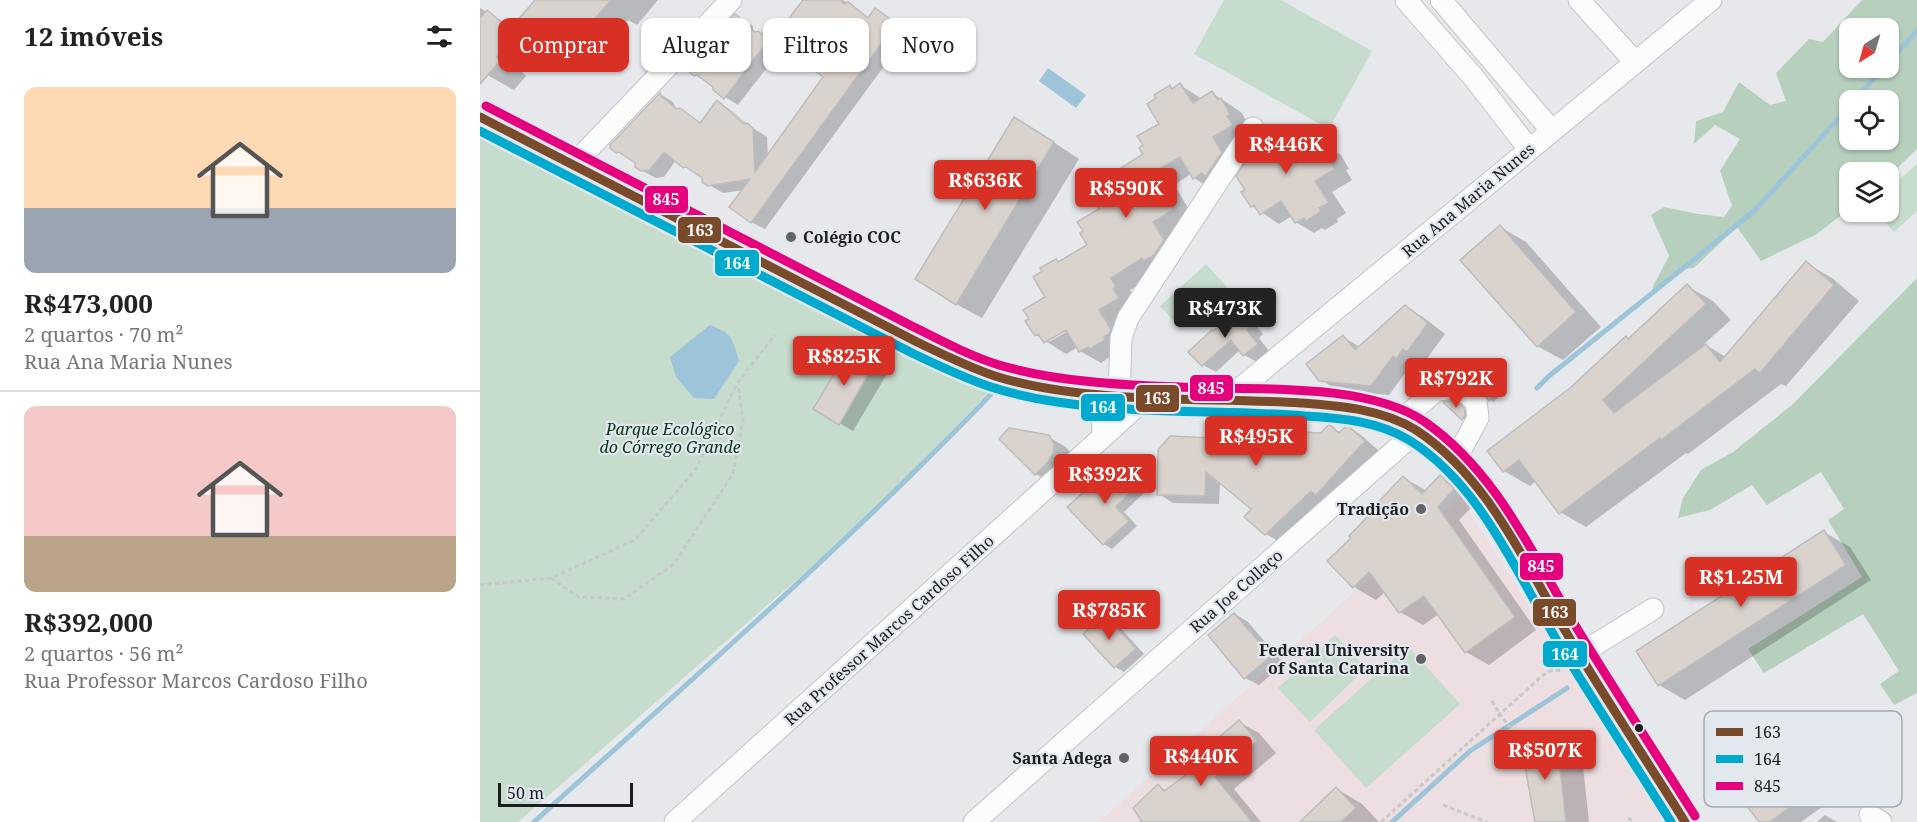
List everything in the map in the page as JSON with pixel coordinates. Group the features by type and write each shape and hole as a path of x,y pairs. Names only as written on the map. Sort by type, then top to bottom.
{"main road":[{"path":"480,117 858,313 979,371 1007,380 1069,392 1146,398 1273,401 1336,406 1374,414 1408,426 1454,462 1503,525 1572,662 1685,822"}],"street":[{"path":"573,165 731,0"},
{"path":"1406,0 1474,78 1529,149"},
{"path":"1441,0 1552,130"},
{"path":"1579,0 1635,62"},
{"name":"Rua Ana Maria Nunes","path":"1226,400 1711,0"},
{"path":"1103,437 1121,338 1128,318 1253,128"},
{"name":"Rua Joe Collaço","path":"974,822 1408,426 1437,390 1458,387 1476,401 1478,418 1454,462"},
{"name":"Rua Professor Marcos Cardoso Filho","path":"675,822 1146,398"},
{"path":"1572,662 1653,609"}],"path":[{"path":"480,585 551,578 635,540 696,469 737,383 775,335"},
{"path":"551,578 579,597 624,599 674,564 733,474 743,420 737,383"},
{"path":"1381,822 1542,676 1572,662"},
{"path":"1492,701 1521,741"},
{"path":"1443,805 1487,822"},
{"path":"1628,818 1634,822"}],"shaded area":[{"name":"Federal University of Santa Catarina","path":"1460,497 1666,822 1099,822"}],"green space":[{"path":"1224,0 1281,0 1372,51 1329,129 1194,54"},
{"path":"1862,0 1917,0 1917,149 1899,166 1899,162 1839,162 1839,217 1817,234 1761,261 1737,227 1694,268 1684,269 1657,292 1652,288 1669,256 1651,215 1664,207 1724,217 1732,206 1720,171 1740,139 1715,125 1694,144 1696,121 1723,112 1739,82 1770,105 1786,101 1776,73 1809,39 1823,42 1839,25 1839,78 1899,78 1899,18 1845,18"},
{"name":"Parque Ecológico do Córrego Grande","path":"480,127 992,389 863,522 518,822 480,822"},
{"path":"1917,164 1917,211 1894,232 1885,222 1899,222 1899,180"},
{"path":"1206,264 1227,287 1181,329 1160,306"},
{"path":"1917,278 1917,693 1894,705 1880,684 1899,671 1863,614 1764,673 1748,649 1862,577 1828,520 1844,509 1821,472 1767,505 1752,485 1710,510 1678,518 1683,498 1701,470 1733,452 1793,404"},
{"path":"1335,635 1366,668 1310,722 1278,688"},
{"path":"1408,646 1460,704 1366,788 1314,730"}],"water":[{"path":"1048,68 1086,95 1076,108 1039,81"},
{"path":"710,325 731,338 739,361 714,399 694,398 676,377 670,357"}],"building":[{"path":"535,0 611,0 595,18 520,18"},
{"path":"803,0 840,0 844,4 848,2 868,18 789,18"},
{"path":"875,8 889,18 881,18 881,44 869,60 868,18"},
{"path":"487,10 498,19 498,63 480,84 480,18"},
{"path":"751,29 763,35 763,47 751,63"},
{"path":"689,72 744,72 724,99 713,90 713,87 697,75 694,76"},
{"path":"816,72 860,72 751,223 729,207 750,179 708,186 702,182 702,178 686,167 683,168 664,152 650,170 641,171 635,167 635,163 610,148 610,145 660,93 677,109 680,108 700,123 717,100 744,124 747,123 753,128 755,172 823,77"},
{"path":"1180,83 1193,103 1212,91 1218,100 1221,98 1230,114 1227,116 1233,125 1213,137 1222,152 1204,176 1202,173 1193,179 1180,157 1154,172 1170,199 1167,201 1173,210 1153,222 1164,240 1154,255 1144,261 1142,258 1111,278 1116,287 1113,289 1119,298 1099,310 1111,329 1104,337 1105,340 1090,349 1088,347 1079,352 1066,330 1044,343 1038,334 1035,336 1025,321 1029,319 1023,310 1045,297 1033,277 1042,271 1040,268 1056,259 1058,262 1087,245 1080,233 1083,231 1077,222 1099,209 1087,189 1096,183 1095,180 1110,170 1112,174 1143,154 1139,148 1143,145 1137,136 1159,124 1147,104 1156,98 1154,95 1170,85 1172,89"},
{"path":"1014,117 1054,142 956,305 915,279"},
{"path":"1282,128 1295,147 1314,136 1320,145 1323,143 1332,158 1329,160 1335,169 1315,181 1329,203 1319,208 1321,211 1306,221 1304,218 1295,223 1281,201 1260,215 1254,205 1251,207 1241,192 1245,190 1236,176 1264,134 1271,130 1274,133"},
{"path":"1500,225 1576,312 1537,347 1460,260"},
{"path":"1806,261 1834,285 1760,373 1755,369 1559,514 1519,460 1503,472 1487,451 1570,388 1626,336 1628,339 1687,284 1706,304 1603,400 1614,413 1706,344 1720,362"},
{"path":"1405,305 1428,323 1407,352 1403,349 1396,359 1393,356 1371,386 1319,381 1306,364 1343,335 1355,350"},
{"path":"1239,311 1251,326 1247,330 1258,344 1243,356 1231,340 1202,366 1188,352 1212,330"},
{"path":"849,349 874,364 839,425 813,409"},
{"path":"1475,362 1502,386 1489,401 1483,391 1462,376"},
{"path":"1454,401 1464,408 1465,415 1462,420 1443,402"},
{"path":"1329,424 1339,433 1347,425 1365,441 1316,495 1311,491 1265,535 1244,517 1251,509 1206,472 1205,496 1157,495 1158,450 1170,436 1215,438 1216,428 1321,433"},
{"path":"1009,428 1049,435 1054,444 1054,452 1048,462 1035,475 999,439"},
{"path":"1126,465 1142,481 1116,507 1129,521 1103,545 1067,507 1094,483 1100,490"},
{"path":"1440,475 1454,489 1438,507 1515,617 1465,653 1424,596 1399,613 1369,572 1353,588 1327,561 1351,538 1349,536 1371,513 1369,512 1403,476 1422,494"},
{"path":"1824,530 1846,565 1658,686 1636,651"},
{"path":"1234,613 1271,656 1244,679 1208,635"},
{"path":"1105,614 1136,649 1114,668 1083,634"},
{"path":"1239,720 1257,741 1215,777 1252,822 1142,822 1133,808 1158,784 1164,791 1190,772 1212,747 1210,745"},
{"path":"1557,741 1566,822 1535,822 1521,744"},
{"path":"1336,787 1356,808 1341,822 1300,822"},
{"path":"1748,807 1790,807 1770,822 1759,822"}],"waterway":[{"path":"1899,51 1917,31"},
{"path":"1863,90 1875,78"},
{"path":"1537,388 1753,212 1839,118"},
{"path":"534,822 886,500 998,387"},
{"path":"1392,822 1470,751 1567,688"}],"transit line":[{"name":"845","path":"486,106 929,334 987,361 1046,376 1109,383 1293,390 1351,396 1403,410 1425,422 1451,443 1473,466 1512,517 1578,630 1695,816"},
{"name":"163","path":"480,117 917,342 995,376 1038,387 1097,395 1346,407 1389,417 1416,430 1441,449 1464,472 1502,522 1580,656 1685,822"},
{"name":"164","path":"480,131 912,353 988,386 1040,399 1093,406 1345,419 1385,429 1409,440 1434,458 1456,480 1494,530 1570,662 1671,822"}],"place":[{"name":"Colégio COC","path":"791,237"},
{"name":"Tradição","path":"1421,509"},
{"name":"Federal University of Santa Catarina","path":"1421,659"},
{"name":"Santa Adega","path":"1124,758"}]}
